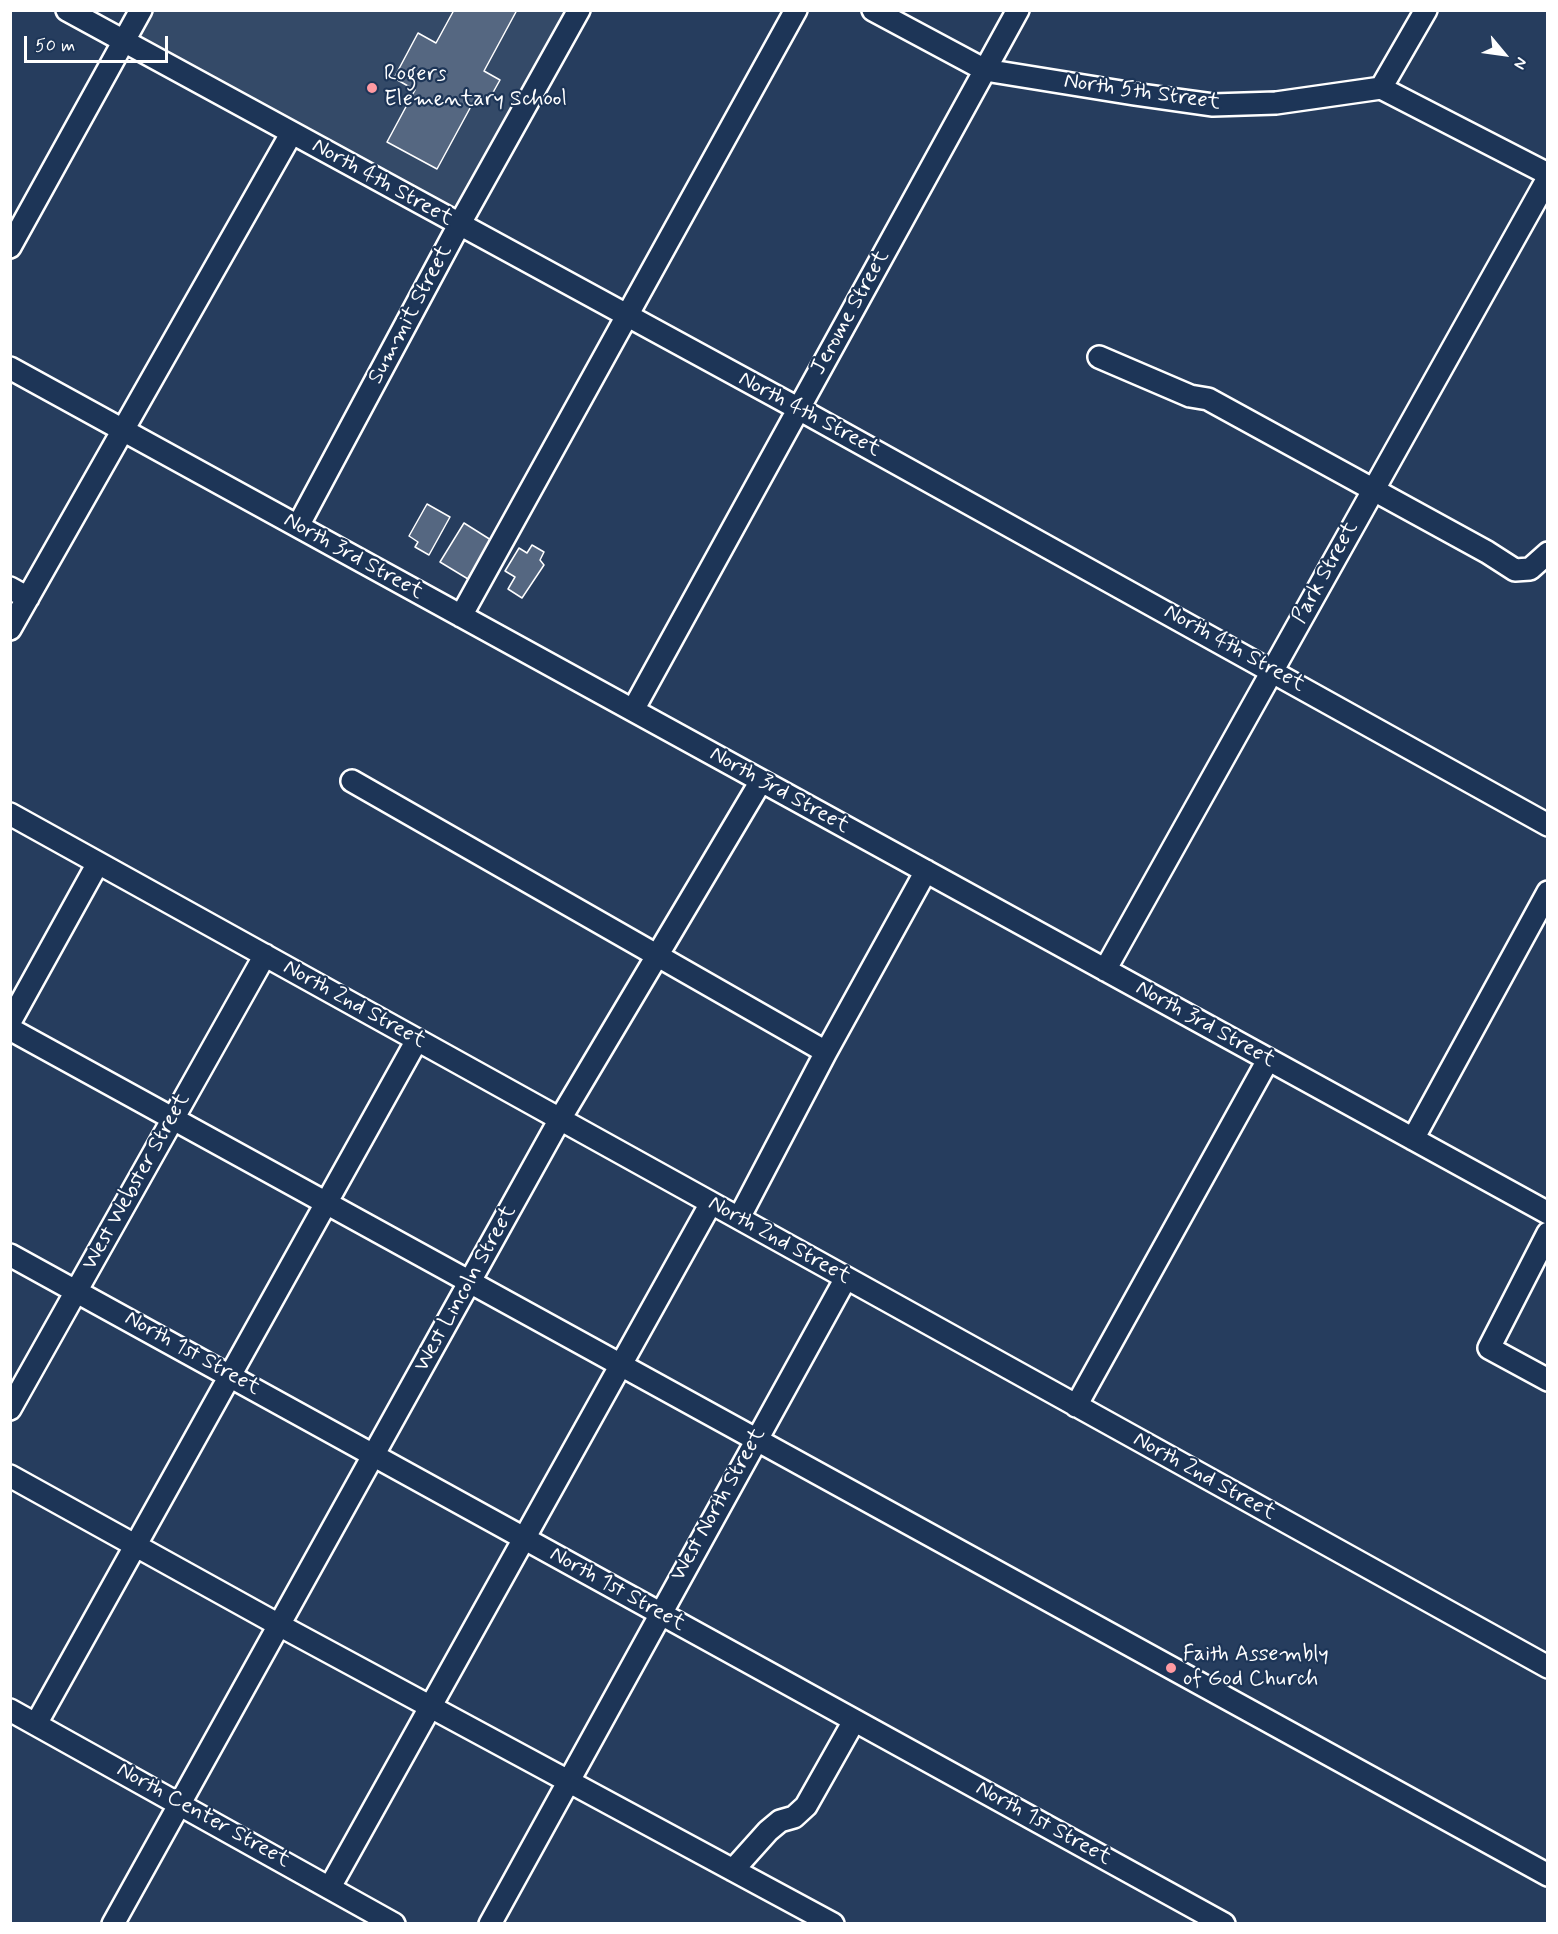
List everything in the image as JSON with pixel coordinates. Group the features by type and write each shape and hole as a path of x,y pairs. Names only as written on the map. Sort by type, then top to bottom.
{"street":[{"name":"North 4th Street","path":"67,10 626,317 799,409 1548,825"},
{"path":"10,247 141,10"},
{"name":"Summit Street","path":"298,526 459,225 579,10"},
{"path":"461,616 796,10"},
{"name":"North 5th Street","path":"873,10 985,70 1213,105 1276,103 1381,88"},
{"name":"Jerome Street","path":"633,710 1018,10"},
{"path":"1426,10 1381,88 1548,176"},
{"path":"10,629 19,593 124,430 291,134"},
{"name":"Park Street","path":"1105,970 1548,176"},
{"path":"1099,357 1190,396 1208,399 1515,570 1530,569 1548,553"},
{"name":"North 3rd Street","path":"10,368 1548,1213"},
{"path":"352,781 826,1052"},
{"name":"West Lincoln Street","path":"113,1923 560,1119 761,781"},
{"name":"North 2nd Street","path":"10,814 1548,1667"},
{"path":"10,1022 98,863"},
{"path":"739,1218 826,1052 926,872"},
{"path":"1413,1139 1548,892"},
{"name":"West Webster Street","path":"10,1409 265,956"},
{"path":"10,1029 1548,1875"},
{"path":"36,1724 417,1040"},
{"path":"1076,1406 1268,1060"},
{"path":"330,1887 711,1203"},
{"path":"1548,1233 1489,1348 1548,1380"},
{"name":"North 1st Street","path":"10,1255 1224,1923"},
{"name":"West North Street","path":"490,1923 846,1278"},
{"path":"10,1476 279,1625 833,1923"},
{"name":"North Center Street","path":"10,1710 394,1923"},
{"path":"733,1870 768,1831 780,1821 794,1817 806,1806 854,1721"}],"shaded area":[{"name":"Rogers Elementary School","path":"141,11 579,11 459,225 124,42"}],"building":[{"path":"454,10 517,10 484,71 500,80 486,105 475,99 437,169 387,142 415,90 394,78 418,33 436,43"},
{"path":"427,504 450,517 429,555 415,547 418,542 409,536"},
{"path":"464,523 491,540 468,579 440,562"},
{"path":"532,545 544,552 540,560 544,565 522,598 508,589 515,577 505,571 519,548 527,553"}],"place":[{"name":"Rogers Elementary School","path":"372,88"},
{"name":"Faith Assembly of God Church","path":"1171,1668"}]}
